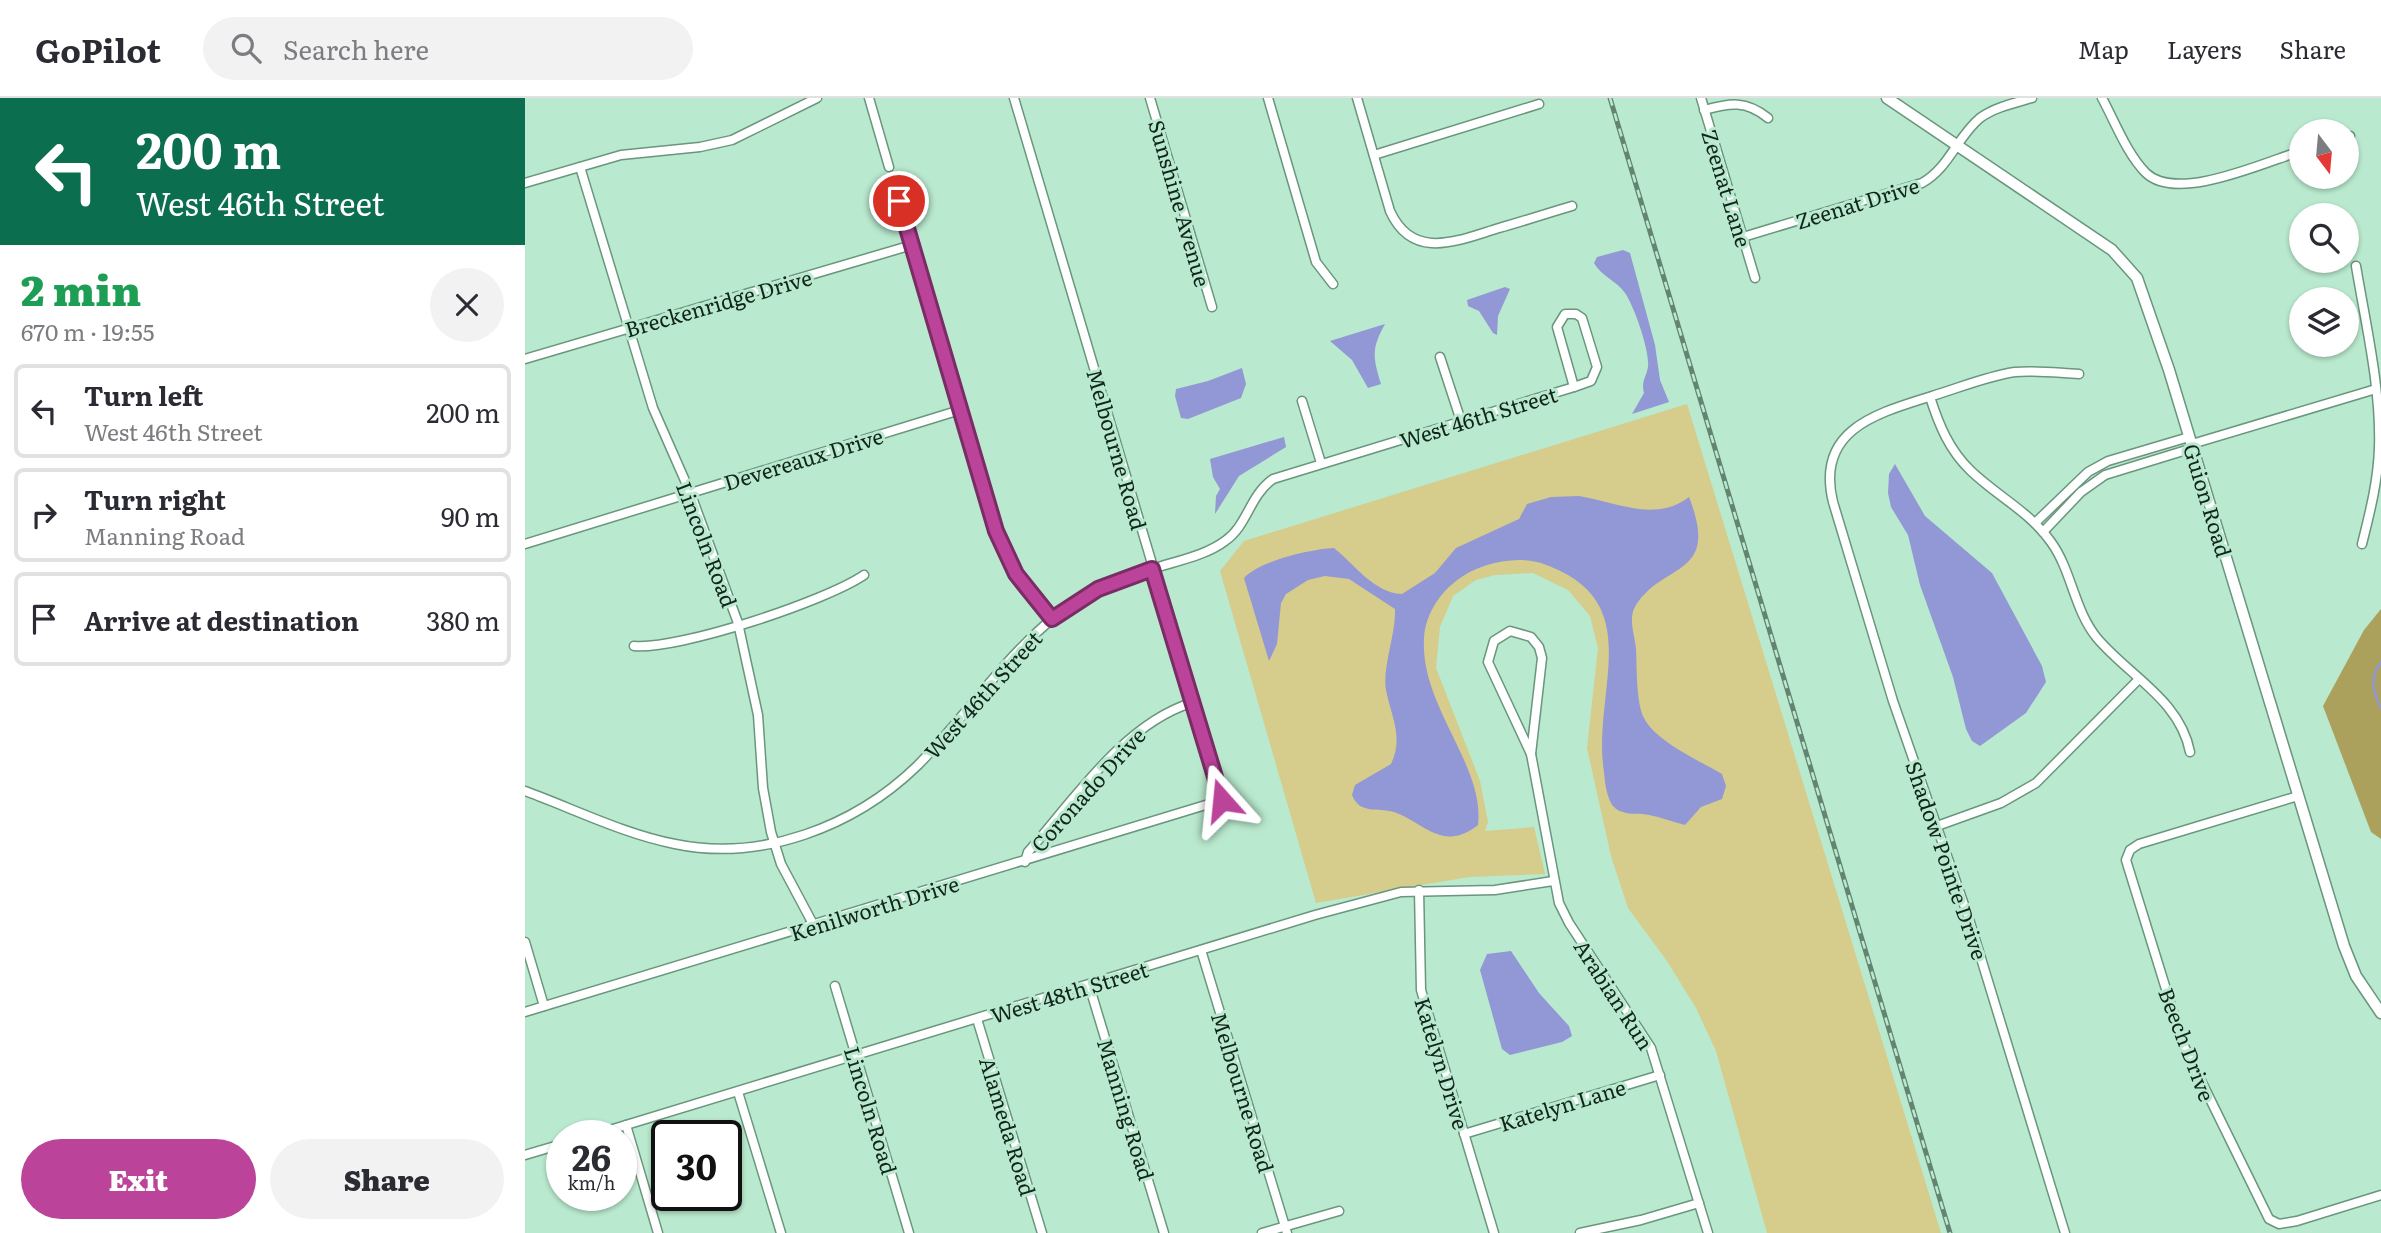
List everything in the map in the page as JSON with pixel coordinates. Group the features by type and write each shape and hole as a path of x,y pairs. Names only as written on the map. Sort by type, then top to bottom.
{"street":[{"path":"525,183 636,152 700,147 732,140 817,98"},
{"path":"869,98 889,167"},
{"name":"Melbourne Road","path":"1014,98 1191,703 1222,800"},
{"name":"Sunshine Avenue","path":"1150,98 1212,307"},
{"path":"1268,98 1316,262 1333,284"},
{"path":"1357,98 1393,218 1411,236 1425,242 1447,244 1572,205"},
{"name":"Zeenat Lane","path":"1701,98 1755,278"},
{"name":"Guion Road","path":"1887,98 2112,250 2129,265 2140,284 2347,955 2381,1013"},
{"name":"Zeenat Drive","path":"1742,237 1922,183 1937,173 1974,124 1987,113 2032,98"},
{"path":"2102,98 2141,167 2151,177 2165,184 2191,185 2289,155"},
{"path":"1704,110 1734,102 1756,109 1768,118"},
{"path":"1374,155 1539,104"},
{"name":"Lincoln Road","path":"580,167 657,418 689,492 738,624 755,693 764,796 774,843 813,924"},
{"path":"892,179 1002,548 1022,583 1052,619"},
{"name":"Breckenridge Drive","path":"525,359 912,246"},
{"path":"2357,273 2376,388 2378,458 2375,491 2362,544"},
{"name":"West 46th Street","path":"525,791 676,844 727,849 774,843 839,820 871,802 906,776 1023,645 1052,619 1098,589 1224,542 1240,525 1251,501 1262,487 1279,476 1574,387 1591,381 1597,370 1584,322 1579,315 1570,313 1562,316 1557,327 1574,387"},
{"path":"1440,357 1461,421"},
{"path":"2079,374 2013,373 1930,397 1945,436 1962,461 2043,532 2064,563 2090,628 2177,718 2190,752"},
{"path":"2043,532 2081,492 2105,475 2191,443 2376,388"},
{"name":"Shadow Pointe Drive","path":"1930,397 1873,415 1857,425 1835,454 1830,488 1890,693 1969,919 2066,1233"},
{"path":"1302,401 1321,463"},
{"name":"Devereaux Drive","path":"525,544 960,410"},
{"path":"2035,523 2088,472 2108,461 2191,443"},
{"path":"634,646 674,644 818,598 864,575"},
{"name":"Arabian Run","path":"1531,754 1488,663 1489,650 1494,641 1510,631 1528,635 1541,652 1531,754 1553,881 1565,917 1643,1033 1660,1075 1708,1233"},
{"path":"1937,826 2001,803 2036,783 2139,678"},
{"name":"Coronado Drive","path":"1025,862 1028,852 1128,737 1153,719 1191,703"},
{"name":"Beech Drive","path":"2298,796 2139,844 2130,850 2126,860 2183,1044 2269,1219 2279,1224 2381,1195"},
{"name":"Kenilworth Drive","path":"525,1012 1222,800"},
{"name":"West 48th Street","path":"637,1122 1319,914 1419,890 1495,890 1553,881"},
{"name":"Katelyn Drive","path":"1419,890 1421,990 1494,1233"},
{"path":"525,942 544,1006"},
{"name":"Melbourne Road","path":"1201,950 1286,1230"},
{"name":"Manning Road","path":"1089,985 1164,1233"},
{"name":"Lincoln Road","path":"835,986 909,1233"},
{"name":"Alameda Road","path":"977,1019 1042,1233"},
{"name":"Katelyn Lane","path":"1464,1134 1660,1075"},
{"path":"738,1091 781,1233"},
{"path":"525,1155 546,1149"},
{"path":"637,1162 658,1233"},
{"path":"1580,1233 1641,1220 1699,1203"},
{"path":"1262,1233 1286,1230 1339,1210"}],"shaded area":[{"path":"1687,404 1941,1233 1767,1233 1716,1051 1696,1008 1667,961 1628,908 1611,856 1587,748 1598,648 1590,616 1568,590 1533,573 1495,575 1476,580 1453,596 1440,627 1436,668 1480,781 1488,822 1485,831 1534,827 1545,874 1469,877 1316,903 1220,571 1244,541"},
{"path":"2381,609 2381,839 2371,832 2323,706 2364,630"}],"water":[{"path":"1623,250 1630,253 1655,345 1660,380 1669,402 1632,414 1644,393 1643,382 1648,360 1644,340 1629,299 1594,263 1597,257"},
{"path":"1505,287 1510,289 1498,316 1497,335 1479,311 1468,306 1467,300"},
{"path":"1385,324 1375,347 1376,367 1381,384 1368,388 1352,360 1330,341"},
{"path":"1242,368 1246,384 1241,398 1188,419 1181,418 1175,396 1176,389"},
{"path":"1284,437 1286,447 1239,476 1215,514 1216,496 1220,489 1213,477 1210,459"},
{"path":"1895,464 1925,516 1992,573 2042,666 2046,682 2026,713 1980,746 1972,741 1966,729 1953,677 1920,585 1908,535 1891,507 1888,493 1889,474"},
{"path":"1579,496 1649,510 1676,505 1689,497 1697,523 1698,542 1693,556 1646,592 1633,611 1638,694 1644,718 1658,735 1722,774 1726,786 1722,799 1701,807 1685,825 1646,814 1626,813 1613,806 1605,784 1602,741 1609,651 1606,624 1595,600 1575,579 1541,563 1519,560 1485,566 1456,581 1434,607 1425,630 1425,664 1441,711 1472,780 1478,803 1478,825 1466,833 1444,836 1394,812 1364,808 1352,795 1355,785 1391,764 1395,754 1395,727 1385,681 1395,609 1349,579 1325,576 1308,580 1286,594 1281,603 1277,644 1269,661 1244,578 1273,561 1299,553 1334,548 1373,583 1382,589 1402,594 1435,573 1456,548 1519,519 1527,504 1551,497"},
{"path":"1511,951 1539,993 1569,1026 1572,1036 1562,1042 1510,1055 1502,1049 1480,970 1487,954"}],"waterway":[{"path":"2381,662 2374,679 2381,708"}],"railway":[{"path":"1610,98 1950,1233"}],"route":[{"path":"899,201 996,531 1010,565 1052,619 1098,589 1152,569 1222,800"}]}
